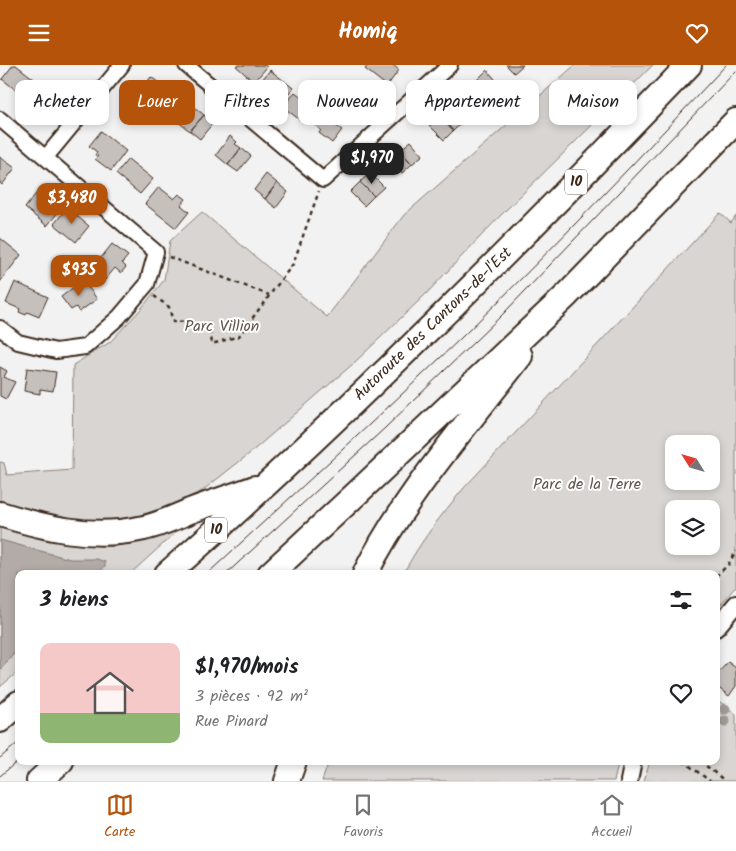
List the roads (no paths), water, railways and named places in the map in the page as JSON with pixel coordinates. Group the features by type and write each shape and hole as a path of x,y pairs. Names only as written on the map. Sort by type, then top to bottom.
{"highway":[{"name":"Autoroute des Cantons-de-l'Est","path":"171,570 462,297 574,185 689,65"},
{"path":"274,570 567,295 736,121"},
{"path":"367,570 399,515 419,486 567,295"},
{"path":"0,514 66,531 121,532 164,523 188,512 264,485"},
{"path":"0,719 15,706"},
{"path":"39,781 57,765"},
{"path":"287,781 293,765"}],"street":[{"path":"46,157 122,65"},
{"path":"186,65 323,180 442,68"},
{"path":"0,119 156,252 147,284 119,317 85,347 56,351 18,341 0,328"},
{"path":"720,623 736,604"},
{"path":"629,781 632,765"}],"tram line":[{"path":"211,570 336,456 496,304 726,65"},
{"path":"230,570 385,428 503,314 736,71"},
{"path":"0,758 15,745"},
{"path":"0,776 15,763"}],"park label":[{"name":"Parc Villion","path":"222,326"},
{"name":"Parc de la Terre","path":"587,484"}]}
